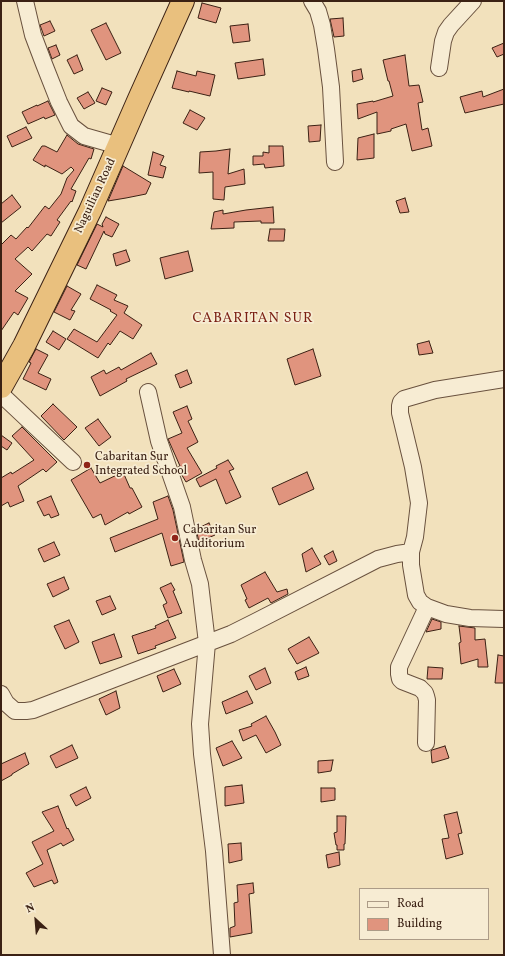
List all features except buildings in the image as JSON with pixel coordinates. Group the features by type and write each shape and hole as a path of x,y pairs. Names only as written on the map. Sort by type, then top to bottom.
{"highway":[{"name":"Naguilian Road","path":"1,387 24,346 90,211 138,99 183,1"}],"street":[{"path":"25,1 33,35 59,102 71,126 84,136 119,146"},
{"path":"312,1 318,11 326,49 331,87 335,162"},
{"path":"439,68 443,41 446,32 451,24 473,1"},
{"path":"504,378 435,390 404,399 400,406 400,413 413,467 419,503 415,537 411,552 411,565 416,594 420,602 446,614 470,618 504,619"},
{"path":"148,392 159,441 182,507 200,584 207,643 200,724 202,754 214,851 222,955"},
{"path":"1,396 4,397 73,462"},
{"path":"1,694 6,703 15,711 33,710 230,634 378,558 411,552"},
{"path":"426,744 427,700 425,693 420,688 402,681 398,674 399,667 427,606"}],"place":[{"name":"Cabaritan Sur Integrated School","path":"87,465"},
{"name":"Cabaritan Sur Auditorium","path":"175,538"}],"district":[{"name":"CABARITAN SUR","path":"253,319"}]}
